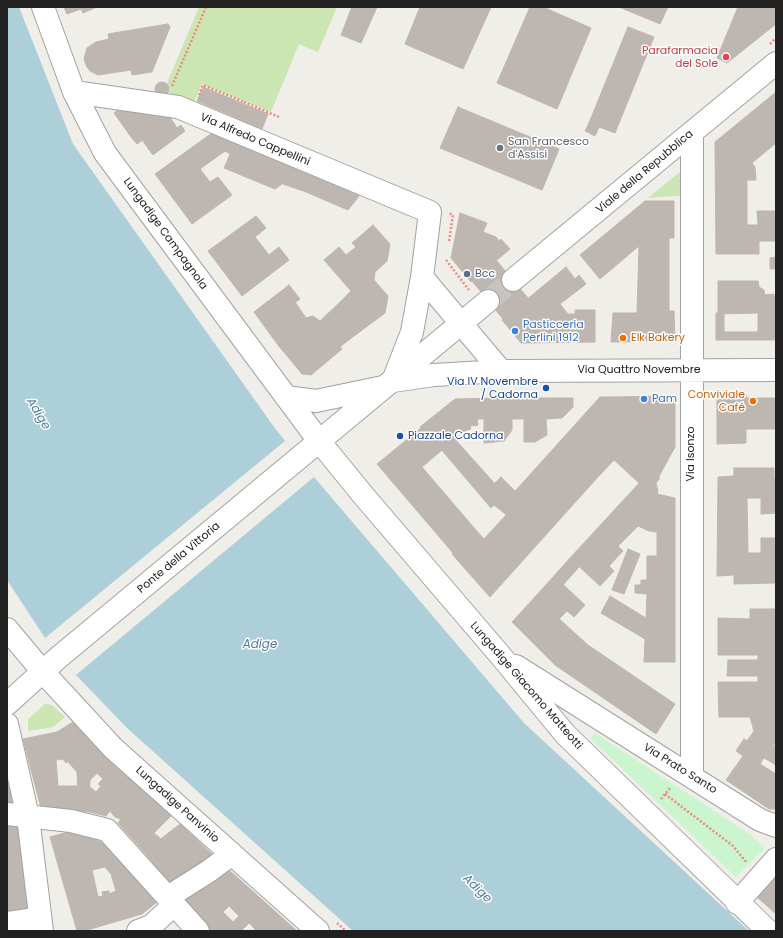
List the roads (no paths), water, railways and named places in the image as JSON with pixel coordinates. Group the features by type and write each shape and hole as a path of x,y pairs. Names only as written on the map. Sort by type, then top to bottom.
{"street":[{"name":"Lungadige Campagnola","path":"43,7 74,92 105,153 320,441"},
{"name":"Viale della Repubblica","path":"513,280 776,63"},
{"name":"Via Alfredo Cappellini","path":"74,92 178,107 430,212 422,277"},
{"name":"Via Isonzo","path":"683,779 691,370 692,133"},
{"path":"422,277 501,371"},
{"path":"390,384 412,332 422,277"},
{"path":"320,441 488,301"},
{"name":"Via Quattro Novembre","path":"286,397 316,401 434,375 501,371 776,370"},
{"name":"Ponte della Vittoria","path":"7,704 59,657 320,441"},
{"name":"Lungadige Giacomo Matteotti","path":"320,441 406,547 500,655 565,734 737,903 768,931"},
{"name":"Lungadige Panvinio","path":"7,629 43,672 114,748 318,931"},
{"name":"Via Prato Santo","path":"500,655 585,709 683,779 760,820 776,826"},
{"path":"565,734 568,723 585,709"},
{"path":"7,724 28,817 41,924 7,923"},
{"path":"7,814 71,821 107,830 198,931"},
{"path":"138,931 151,926 171,901 225,859 230,852"},
{"path":"737,903 776,859"}],"water":[{"name":"Adige","path":"7,7 19,7 73,144 274,427 314,477 524,723 749,931 353,931 127,728 76,675 45,638 7,580"}],"tunnel":[{"path":"488,301 513,280"}],"place":[{"name":"Parafarmacia del Sole","path":"726,57"},
{"name":"San Francesco d'Assisi","path":"500,148"},
{"name":"Bcc","path":"467,274"},
{"name":"Pasticceria Perlini 1912","path":"515,331"},
{"name":"Elk Bakery","path":"623,338"},
{"name":"Via IV Novembre / Cadorna","path":"546,388"},
{"name":"Pam","path":"644,399"},
{"name":"Conviviale Café","path":"753,401"},
{"name":"Piazzale Cadorna","path":"400,436"}]}
